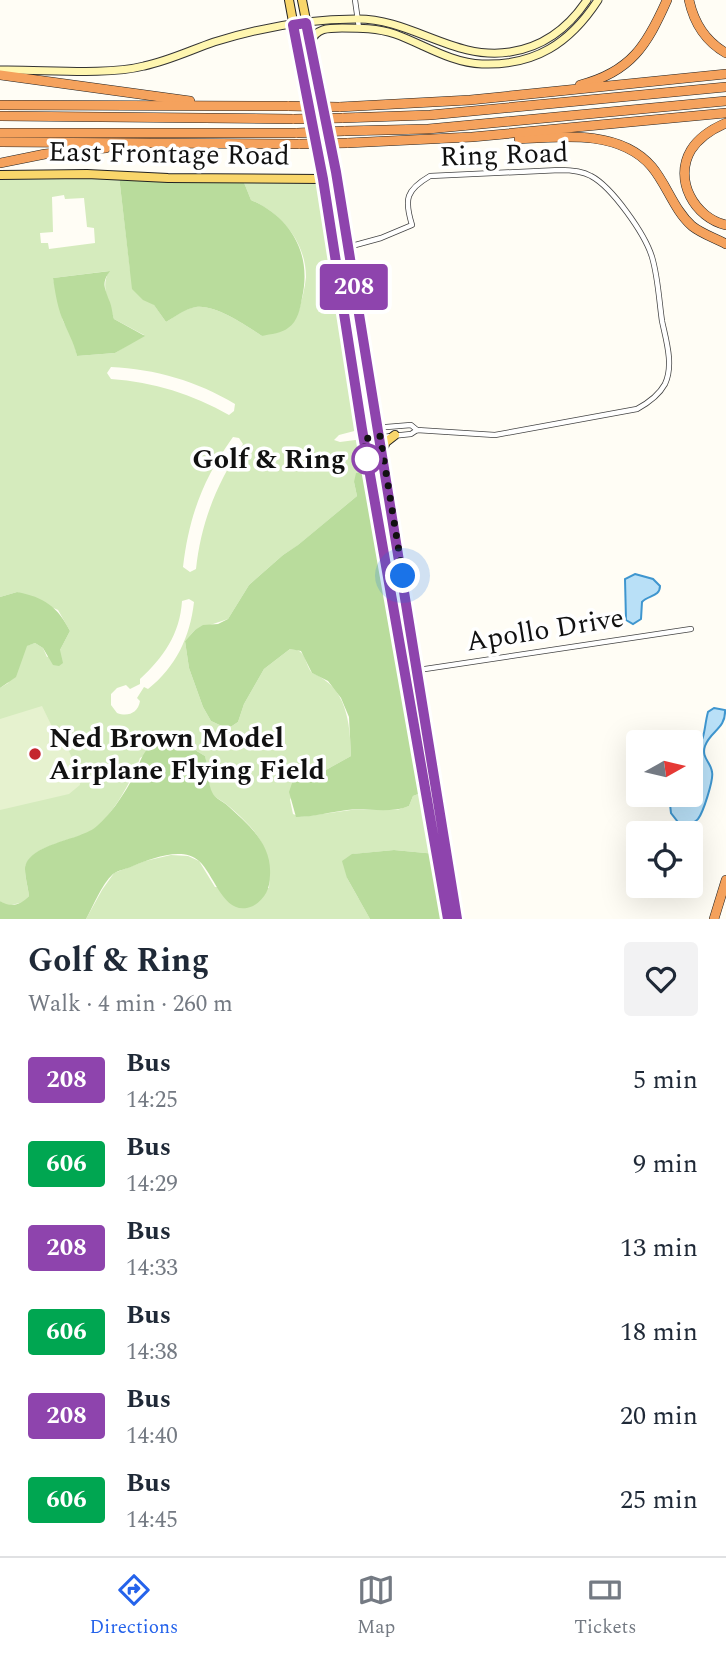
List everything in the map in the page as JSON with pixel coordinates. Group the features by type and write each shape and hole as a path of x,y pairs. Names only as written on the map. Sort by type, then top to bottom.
{"highway":[{"path":"547,93 590,82 623,65 645,44 667,0"},
{"path":"689,0 695,22 704,35 726,54"},
{"path":"0,75 233,106"},
{"path":"0,105 339,107 547,93 726,75"},
{"path":"0,116 294,119 430,115 726,87"},
{"path":"0,133 428,129 726,101"},
{"path":"0,142 347,143 472,137 726,113"},
{"path":"726,123 706,134 694,147 685,167 685,179 687,191 699,210 709,219 726,225"},
{"path":"472,137 585,138 620,144 638,154 653,168 691,225 726,244"},
{"path":"0,163 45,154 153,144"},
{"path":"715,919 726,880"}],"main road":[{"path":"289,0 323,179 363,434 448,919"},
{"path":"302,0 336,172 457,919"},
{"name":"East Frontage Road","path":"0,175 323,179 336,172"},
{"path":"382,451 387,440 396,435"}],"street":[{"path":"355,0 359,28"},
{"path":"0,70 134,68 226,39 306,23 358,19 404,26 458,49 497,54 538,44 562,30 587,0"},
{"path":"310,44 318,31 326,28 377,29 461,61 479,64 510,63 531,58 560,43 579,27 598,0"},
{"name":"Ring Road","path":"348,247 381,238 412,225 407,210 408,196 417,184 430,176 575,170 605,185 632,220 652,256 670,366 665,385 652,400 638,409 495,435 417,430 411,425 363,434"},
{"name":"Ring Road","path":"363,434 411,434 417,430"},
{"name":"Apollo Drive","path":"405,672 691,629"}],"green space":[{"path":"0,176 119,176 130,270 166,322 188,309 204,307 230,317 262,336 299,310 306,281 305,264 290,230 272,213 251,200 243,180 322,179 362,429 339,435 334,440 340,442 363,439 369,472 354,482 357,496 249,585 228,619 195,630 185,641 189,668 211,721 224,727 232,726 238,722 244,704 264,669 290,649 299,651 312,673 324,679 339,696 347,718 351,756 315,776 298,778 290,800 293,814 301,817 351,810 397,810 409,806 413,796 426,791 436,854 394,850 353,854 347,878 370,919 86,919 114,873 145,861 171,855 188,856 199,861 215,887 269,888 268,862 260,840 246,822 211,792 205,756 175,738 140,758 121,797 107,817 93,830 34,854 25,869 29,896 24,902 7,906 0,901 0,688 8,683 26,646 35,643 43,648 47,657 60,650 70,631 58,610 17,592 0,597","holes":["64,195 65,199 84,198 87,227 94,228 95,243 49,249 48,243 41,243 40,233 53,232 52,197","109,271 105,289 114,319 144,335 115,353 77,356 74,342 63,321 53,278","111,367 144,370 175,378 221,396 235,404 234,411 229,415 187,395 157,386 111,379 107,373","233,437 239,438 243,444 225,473 212,504 202,535 196,569 190,572 183,567 189,531 213,468","189,599 194,602 185,639 174,661 148,689 144,687 137,698 140,701 135,711 129,714 117,713 111,705 111,694 117,688 126,685 130,689 140,684 140,679 169,645 181,613 182,601"]},
{"path":"119,176 243,180 251,200 278,217 296,240 301,253 304,282 299,310 291,325 283,331 262,336 230,317 204,307 188,309 166,322 154,305 143,300 132,289"},
{"path":"110,271 105,279 105,286 114,319 145,336 115,353 77,356 60,313 53,278"},
{"path":"369,472 426,791 413,796 409,806 402,808 347,810 296,817 289,792 293,780 315,776 351,756 349,717 341,698 328,681 312,673 301,651 290,649 264,669 244,704 238,722 224,727 211,721 203,707 189,668 185,641 203,625 218,624 228,619 249,585 357,496 354,482 356,473"},
{"path":"17,592 49,604 70,631 60,650 63,663 59,666 53,665 43,648 35,643 27,646 16,677 0,688 0,597"},
{"name":"Ned Brown Model Airplane Flying Field","path":"42,706 61,745 68,749 79,774 80,785 69,794 0,810 0,719"},
{"path":"165,737 175,738 205,756 213,794 244,820 258,836 270,864 269,885 264,897 253,906 235,906 221,894 199,861 184,854 175,854 117,871 101,889 86,919 0,919 0,901 16,904 29,896 25,869 28,860 44,848 97,826 123,794 151,744"},
{"path":"394,850 436,854 448,919 370,919 347,878 342,861 352,854"}],"water":[{"path":"635,574 653,579 660,586 656,594 642,602 641,619 633,624 626,620 625,579"},
{"path":"714,708 725,710 725,716 705,746 704,754 704,731 708,712"},
{"path":"704,754 712,776 704,806"},
{"path":"670,807 704,807 696,821 677,821"}],"bus line":[{"name":"208","path":"448,919 362,429 323,179 293,25 306,23 336,172 457,919"}],"place":[{"name":"Golf & Ring","path":"367,459"},
{"name":"Ned Brown Model Airplane Flying Field","path":"35,754"}],"route":[{"path":"367,459 363,439 380,436 403,576"}]}
